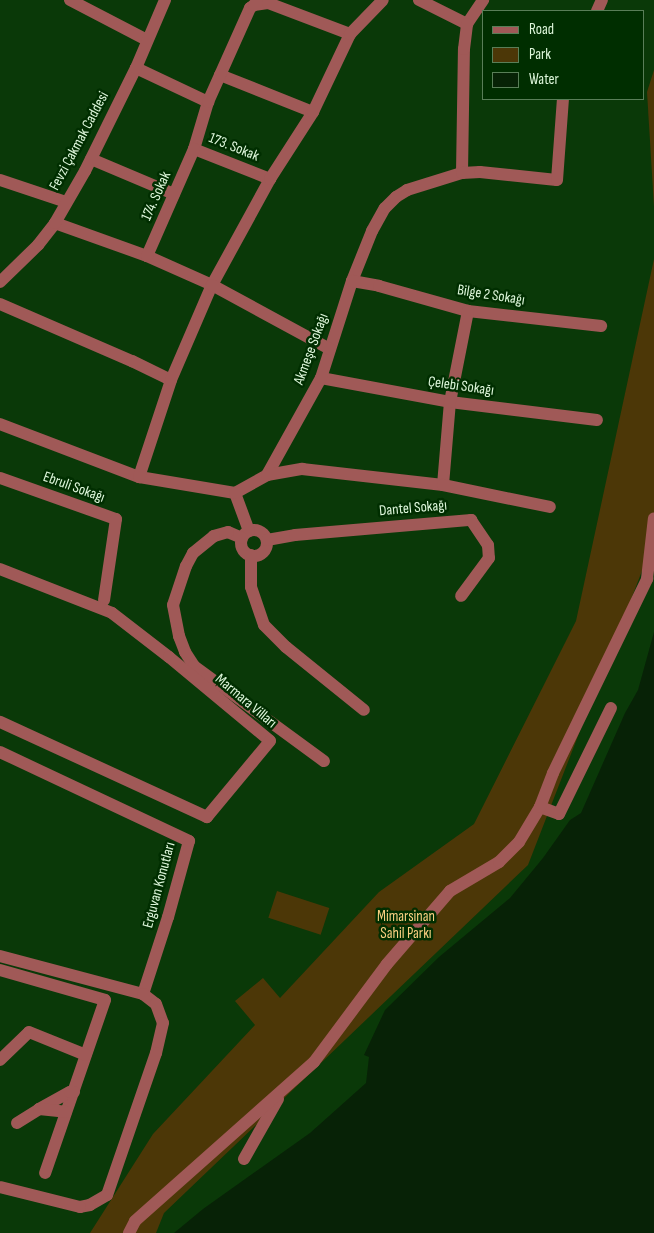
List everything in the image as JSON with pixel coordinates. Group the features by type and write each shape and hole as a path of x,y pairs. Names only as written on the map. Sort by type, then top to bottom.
{"street":[{"path":"70,0 147,40"},
{"name":"Fevzi Çakmak Caddesi","path":"0,282 38,245 55,223 91,159 136,68 165,0"},
{"path":"139,477 171,380 212,285 270,179 313,112 350,34 383,0"},
{"path":"420,0 467,24"},
{"path":"462,173 464,49 467,24 483,0"},
{"name":"173. Sokak","path":"270,179 194,149 208,102 250,8 258,3 268,3 350,34"},
{"path":"136,68 208,102"},
{"path":"220,75 313,112"},
{"name":"Akmeşe Sokağı","path":"267,475 321,378 352,281 372,231 390,202 407,190 462,173 480,172 557,180 563,100"},
{"name":"174. Sokak","path":"147,256 194,149"},
{"path":"91,159 174,194"},
{"path":"0,180 66,202"},
{"path":"55,223 147,256 212,285 330,349"},
{"name":"Bilge 2 Sokağı","path":"352,281 379,286 468,311 600,326"},
{"path":"0,304 132,361 171,380"},
{"path":"443,485 450,402 468,311"},
{"name":"Çelebi Sokağı","path":"321,378 450,402 597,420"},
{"path":"0,424 139,477 235,493 267,475 302,469 443,485 550,507"},
{"name":"Ebruli Sokağı","path":"0,478 116,519 104,600"},
{"path":"235,493 245,534 242,548 251,556 251,587 264,625 286,647 364,710"},
{"path":"129,1233 135,1221 314,1062 387,964 450,892 499,862 519,842 540,806 553,773 647,579 654,518"},
{"name":"Dantel Sokağı","path":"266,540 295,535 471,520 488,545 489,558 461,596"},
{"path":"251,556 264,551 266,540 258,530 245,534 228,532 214,536 193,553 186,566 174,605 179,636 185,652 194,666 324,761"},
{"name":"Marmara Vilları","path":"0,569 112,613 169,657 270,741 207,817 0,722"},
{"path":"540,806 559,814 611,708"},
{"name":"Erguvan Konutları","path":"0,752 189,840 168,917 143,994"},
{"path":"0,956 143,994 156,1004 163,1023 156,1053 110,1191 104,1198 90,1205 80,1207 0,1187"},
{"path":"0,970 105,1000 45,1174"},
{"path":"0,1060 30,1032 86,1055"},
{"path":"244,1159 284,1088"},
{"path":"17,1123 70,1092 74,1092"},
{"path":"40,1109 66,1112"}],"green space":[{"path":"654,70 654,207 647,92"},
{"name":"Mimarsinan Sahil Parkı","path":"654,259 654,540 528,865 164,1213 156,1233 90,1233 153,1134 255,1025 235,1001 263,978 280,998 379,892 474,824 576,621"},
{"path":"277,891 329,908 321,935 268,918"}],"water":[{"path":"654,632 654,1233 174,1233 203,1209 310,1133 366,1083 369,1057 364,1055 385,1010 439,957 510,898 543,858 570,820 581,813 625,713 638,690"}]}
